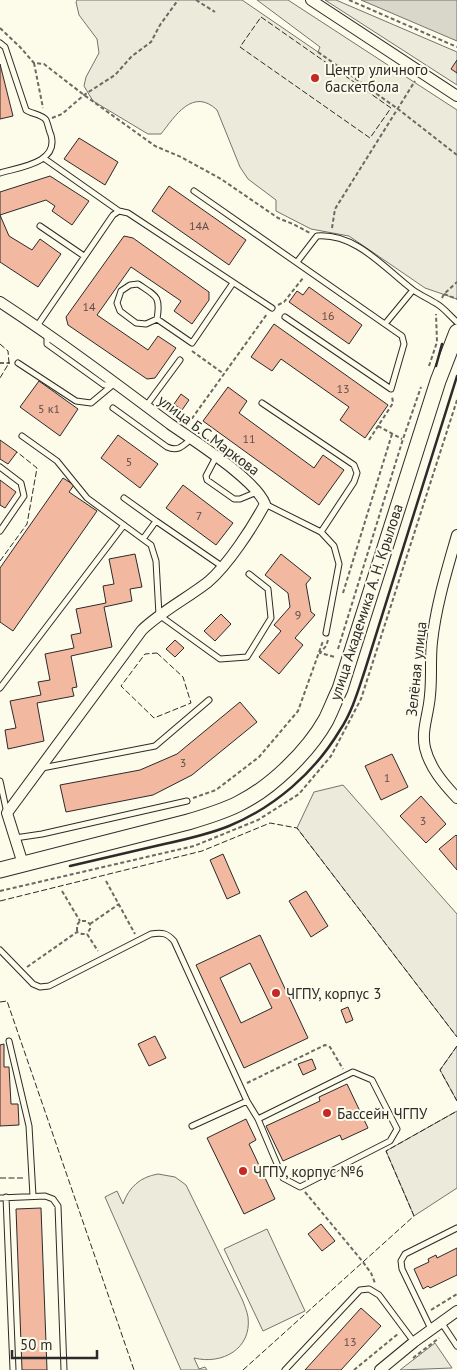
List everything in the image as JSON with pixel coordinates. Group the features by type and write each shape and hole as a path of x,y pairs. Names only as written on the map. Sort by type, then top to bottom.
{"main road":[{"name":"улица Академика А. Н. Крылова","path":"0,870 188,822 231,807 263,788 289,767 310,743 326,720 340,689 438,381 457,332"}],"street":[{"path":"310,0 457,96"},
{"name":"улица Б.С.Маркова","path":"0,302 37,326 216,457 250,483 265,504"},
{"path":"23,864 8,813 142,630 159,615 208,582 222,567 257,519 265,504"},
{"name":"Зелёная улица","path":"457,535 440,595 432,642 430,697 424,729 424,745 429,762 444,785 457,798"},
{"path":"380,1370 414,1342 457,1311"}],"lane":[{"path":"0,43 5,48 26,110 46,120 53,144 50,153 45,159 0,173"},
{"path":"45,159 119,211 128,213 272,308"},
{"path":"194,191 402,336 404,344 391,389 285,317"},
{"path":"37,326 113,214 119,211"},
{"path":"40,226 84,256"},
{"path":"297,262 317,236 331,235 370,254 413,290 439,305 457,322"},
{"path":"157,318 192,343 233,283"},
{"path":"138,284 156,296 160,304 157,318 146,324 136,323 120,311 117,303 121,291 130,285 138,284"},
{"path":"385,324 413,290"},
{"path":"146,406 180,360"},
{"path":"18,362 76,401 91,403 115,383"},
{"path":"262,403 354,465 356,473 354,482 322,532"},
{"path":"113,408 174,450 181,448 191,439"},
{"path":"22,436 57,462 87,498 151,545 156,561 159,615 220,659 247,657 271,618 268,589 249,574"},
{"path":"216,457 206,476 206,480 234,498 240,499 258,492"},
{"path":"0,467 21,483 24,496 0,531"},
{"path":"124,498 222,567"},
{"path":"265,504 322,532 334,546 339,564 327,635"},
{"path":"143,539 156,521"},
{"path":"0,688 124,525"},
{"path":"42,768 156,746 210,700"},
{"path":"0,781 8,813"},
{"path":"15,838 42,834 187,801"},
{"path":"0,950 33,984 40,987 49,986 151,934 159,932 168,934 174,941 247,1101 258,1120 283,1178 300,1187 390,1141 397,1129 372,1080 353,1072 258,1120"},
{"path":"9,1041 29,1126 33,1196"},
{"path":"192,1126 247,1101"},
{"path":"13,1370 3,1197 48,1196 58,1206 64,1370"},
{"path":"431,1329 402,1269 401,1261 405,1254 457,1228"},
{"path":"285,1370 358,1291 369,1289 379,1295 414,1342"},
{"path":"441,1322 457,1346"}],"path":[{"path":"0,28 34,63 46,120 62,114 84,95 115,75 132,56 151,42 160,25 178,0"},
{"path":"196,0 215,12"},
{"path":"349,0 457,47"},
{"path":"318,52 398,109 457,155"},
{"path":"34,63 44,64 155,146 181,157 221,179 278,218 317,236"},
{"path":"331,235 335,209 420,72"},
{"path":"284,302 302,279"},
{"path":"457,282 444,294 457,300"},
{"path":"182,432 272,308"},
{"path":"428,369 437,342 436,310"},
{"path":"192,343 188,349 224,374"},
{"path":"0,363 18,362"},
{"path":"320,653 335,657 421,386"},
{"path":"369,440 393,404 391,389"},
{"path":"0,891 194,846 258,820 299,794 332,756 360,699 457,400"},
{"path":"378,426 403,439"},
{"path":"340,600 392,434"},
{"path":"320,653 326,646 327,635"},
{"path":"187,801 216,790 259,757 298,711 327,635"},
{"path":"106,881 138,940"},
{"path":"62,891 80,921"},
{"path":"90,924 119,904"},
{"path":"80,921 86,921 90,924"},
{"path":"77,932 77,926 80,921"},
{"path":"87,934 90,924"},
{"path":"77,932 87,934"},
{"path":"21,971 77,932"},
{"path":"87,934 103,958"},
{"path":"240,1086 324,1045 330,1047 346,1076"},
{"path":"300,1187 371,1273 379,1295"},
{"path":"412,1359 448,1332"}],"shaded area":[{"path":"77,0 242,0 318,52 320,47 257,0 288,0 457,110 457,299 425,288 349,236 311,229 276,211 276,200 248,179 240,167 217,110 208,104 192,103 172,119 161,134 148,134 93,101 84,86 86,77 99,53 97,39 79,15"},
{"path":"325,0 336,0 457,52 457,85"},
{"path":"361,0 457,0 457,41"},
{"path":"343,785 457,914 457,1037 297,828 314,792"},
{"path":"457,1046 457,1101 440,1070"},
{"path":"457,1111 457,1188 414,1216 386,1151"},
{"path":"158,1174 175,1177 186,1185 248,1315 248,1328 245,1338 233,1352 215,1359 194,1358 199,1369 205,1367 207,1370 181,1370 105,1197 117,1191 123,1204 128,1193 136,1184 152,1175"},
{"path":"267,1229 305,1311 263,1331 224,1249"},
{"path":"435,1343 452,1368 400,1370"}],"building":[{"path":"457,60 457,73 451,69"},
{"path":"0,64 13,116 0,119"},
{"path":"79,138 118,162 105,185 64,159"},
{"path":"50,176 89,201 72,225 52,211 55,206 46,200 0,215 0,192"},
{"path":"169,186 246,240 229,265 152,211"},
{"path":"0,215 9,236 32,250 40,239 61,254 38,287 0,262"},
{"path":"124,236 133,238 209,292 209,300 192,324 174,311 181,301 131,267 97,315 148,350 158,336 176,348 155,378 147,379 68,325 66,317"},
{"path":"309,287 362,325 349,344 289,302 297,291 303,295"},
{"path":"274,324 388,405 365,438 340,420 349,407 281,359 272,371 251,357"},
{"path":"39,381 78,409 60,436 20,407"},
{"path":"228,387 247,401 239,413 314,468 323,455 344,470 319,505 203,421"},
{"path":"181,394 189,400 182,410 174,404"},
{"path":"118,435 158,464 140,488 101,458"},
{"path":"0,440 17,452 8,464 0,459"},
{"path":"63,478 74,485 69,492 97,511 13,631 0,622 0,568"},
{"path":"0,480 16,492 5,508 0,505"},
{"path":"183,485 233,523 216,545 166,508"},
{"path":"135,554 142,587 130,589 132,601 104,607 112,647 71,656 77,687 72,688 74,696 37,703 44,741 8,749 5,730 16,728 10,701 41,695 38,682 50,680 45,654 74,648 71,635 81,633 76,609 106,603 103,586 114,584 109,559"},
{"path":"281,554 311,578 306,584 311,612 315,615 295,638 303,645 279,674 259,657 281,631 274,625 290,607 288,593 265,575"},
{"path":"221,614 231,624 215,641 204,631"},
{"path":"175,640 184,648 175,657 166,649"},
{"path":"240,702 257,722 192,775 153,795 66,812 60,785 140,770 177,754"},
{"path":"392,754 408,787 381,800 365,766"},
{"path":"421,796 446,824 426,843 400,816"},
{"path":"457,836 457,870 439,849"},
{"path":"223,854 240,893 227,899 210,860"},
{"path":"306,891 328,926 311,937 289,901"},
{"name":"ЧГПУ, корпус 3","path":"260,935 308,1038 244,1068 196,965","holes":["250,963 272,1008 241,1023 220,978"]},
{"path":"348,1007 353,1020 346,1023 341,1010"},
{"path":"155,1036 166,1058 149,1066 138,1044"},
{"path":"4,1044 4,1067 9,1067 11,1104 18,1104 19,1125 0,1126 0,1045"},
{"path":"312,1059 316,1069 303,1075 298,1064"},
{"name":"Бассейн ЧГПУ","path":"347,1084 368,1128 342,1140 340,1135 283,1161 266,1126 320,1101 319,1097"},
{"name":"ЧГПУ, корпус №6","path":"246,1119 256,1140 249,1144 275,1199 244,1214 207,1138"},
{"path":"41,1208 47,1370 22,1370 16,1209"},
{"path":"321,1224 335,1241 322,1251 308,1234"},
{"path":"457,1248 457,1275 430,1288 428,1286 423,1289 414,1269 429,1262 428,1259 436,1255 437,1258"},
{"path":"361,1308 381,1326 341,1370 305,1370"}],"fence":[{"path":"261,17 391,108 370,138 240,47 261,17"},
{"path":"0,344 8,351 9,363 0,378"},
{"path":"0,561 27,524 37,468 17,452"},
{"path":"157,653 183,677 191,703 154,718 121,686 145,654 157,653"},
{"path":"0,901 202,851 270,823 297,828 457,1037"},
{"path":"0,1002 7,1001 134,1370"},
{"path":"457,1046 440,1070 457,1101"},
{"path":"243,1370 414,1216 386,1151 457,1111"},
{"path":"0,1178 25,1178"}],"wall":[{"path":"436,366 442,344"},
{"path":"70,866 195,837 229,826 262,809 278,798 319,760 344,723 357,693 457,376"}],"place":[{"name":"Центр уличного баскетбола","path":"315,78"},
{"name":"ЧГПУ, корпус 3","path":"276,993"},
{"name":"Бассейн ЧГПУ","path":"327,1113"},
{"name":"ЧГПУ, корпус №6","path":"243,1171"}]}
